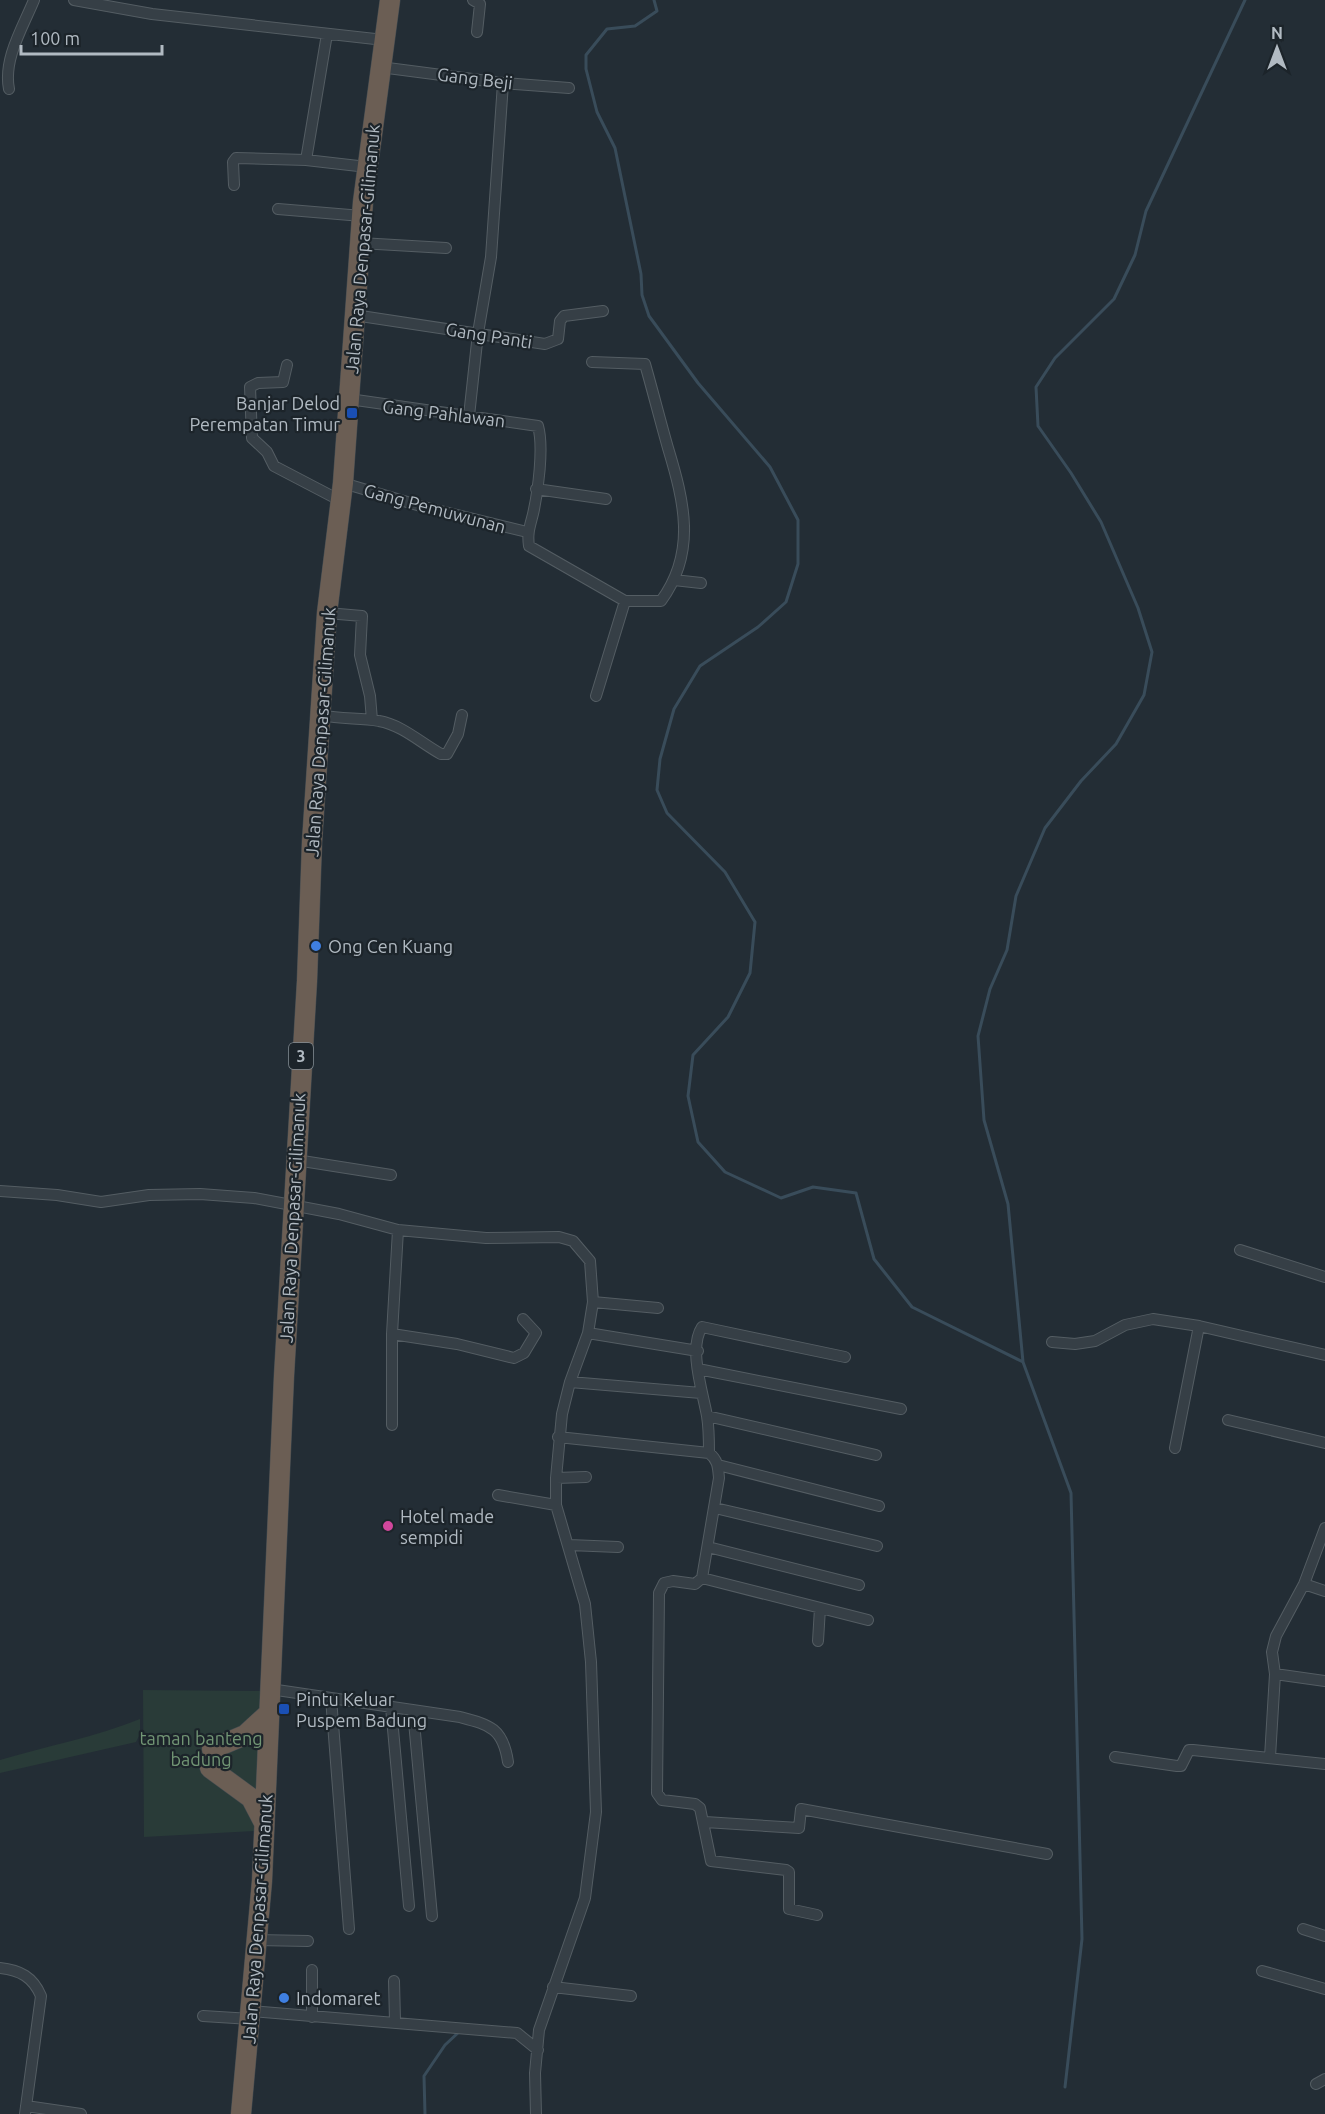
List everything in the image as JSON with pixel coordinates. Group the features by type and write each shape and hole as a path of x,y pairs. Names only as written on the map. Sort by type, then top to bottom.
{"highway":[{"name":"Jalan Raya Denpasar-Gilimanuk","path":"242,2114 265,1825 283,1388 312,842 327,613 342,492 367,167 390,0"},
{"path":"265,1825 261,1812 251,1798 211,1759 245,1735 269,1713"}],"street":[{"path":"9,89 6,76 9,63 34,0"},
{"path":"74,0 152,14 384,40"},
{"path":"473,0 480,4 477,32"},
{"path":"306,160 327,34"},
{"name":"Gang Beji","path":"380,67 503,83 569,88"},
{"path":"470,416 478,333 491,257 503,83"},
{"path":"234,185 233,162 236,158 306,160 367,167"},
{"path":"278,209 362,216"},
{"path":"360,243 446,248"},
{"name":"Gang Panti","path":"354,315 551,344 558,339 560,321 564,316 603,311"},
{"path":"592,362 645,364 682,489 685,537 674,580 661,601 625,601 529,546 527,532 536,489 606,499"},
{"name":"Gang Pemuwunan","path":"287,365 283,382 258,383 250,387 252,438 267,452 274,466 342,492 424,507 527,532"},
{"name":"Gang Pahlawan","path":"349,399 538,426 539,466 536,489"},
{"path":"674,580 701,583"},
{"path":"596,696 625,601"},
{"path":"327,613 362,616 360,655 370,696 372,720"},
{"path":"322,715 341,720 372,720 403,729 441,754 447,754 458,734 462,715"},
{"path":"296,1160 391,1175"},
{"path":"0,1191 57,1195 101,1202 149,1195 200,1194 254,1198 294,1205 398,1230 486,1238 559,1237 573,1241 590,1260 593,1302 588,1333 570,1382 558,1437 556,1505 585,1604 591,1662 596,1812 585,1898 539,2030 535,2073 536,2114"},
{"path":"392,1425 392,1334 398,1230"},
{"path":"1240,1250 1325,1277"},
{"path":"593,1302 658,1308"},
{"path":"392,1334 457,1344 514,1358 524,1353 536,1333 523,1319"},
{"path":"1052,1342 1075,1344 1095,1341 1125,1325 1142,1320 1199,1326 1325,1355"},
{"path":"1175,1448 1199,1326"},
{"path":"845,1357 707,1327 699,1330 698,1369 707,1416 709,1453 718,1465 879,1506"},
{"path":"588,1333 698,1351"},
{"path":"698,1369 901,1409"},
{"path":"570,1382 701,1393"},
{"path":"707,1416 876,1455"},
{"path":"1228,1420 1325,1443"},
{"path":"558,1437 709,1453"},
{"path":"698,1581 708,1547 715,1508 718,1465"},
{"path":"556,1478 586,1477"},
{"path":"498,1495 556,1505"},
{"path":"715,1508 877,1546"},
{"path":"1270,1757 1275,1674 1272,1652 1276,1636 1322,1544 1325,1528"},
{"path":"569,1545 618,1547"},
{"path":"708,1547 859,1585"},
{"path":"817,1915 789,1909 789,1872 786,1870 711,1861 705,1822 700,1808 695,1804 662,1800 657,1793 658,1593 663,1583 698,1581 868,1620"},
{"path":"1304,1584 1325,1591"},
{"path":"818,1641 820,1608"},
{"path":"1275,1674 1325,1681"},
{"path":"270,1689 460,1717 487,1724 505,1744 508,1762"},
{"path":"331,1698 349,1929"},
{"path":"391,1707 409,1906"},
{"path":"413,1711 432,1916"},
{"path":"1115,1757 1181,1766 1189,1750 1325,1764"},
{"path":"705,1822 799,1828 801,1809 1047,1854"},
{"path":"1303,1929 1325,1936"},
{"path":"257,1940 308,1941"},
{"path":"0,1968 28,1976 36,1983 41,1996 26,2110 81,2114"},
{"path":"312,1970 312,2016"},
{"path":"1262,1971 1325,1989"},
{"path":"394,1981 395,2021"},
{"path":"553,1987 631,1996"},
{"path":"203,2016 312,2016 395,2021 517,2033 538,2050"}],"green space":[{"name":"taman banteng badung","path":"143,1690 261,1691 254,1831 144,1837"},
{"path":"140,1719 140,1734 136,1742 0,1773 0,1760 89,1736"}],"waterway":[{"path":"654,0 657,11 635,26 607,29 586,55 586,69 597,112 615,148 641,274 642,295 649,316 698,383 770,467 798,520 798,564 786,602 758,627 700,666 674,709 660,759 657,790 667,813 725,872 755,922 750,973 728,1017 693,1055 688,1096 698,1142 725,1172 781,1198 813,1187 856,1193 874,1259 912,1307 1023,1362"},
{"path":"1065,2087 1082,1939 1071,1493 1023,1362 1008,1204 984,1120 978,1036 990,989 1007,950 1016,896 1045,828 1081,781 1116,744 1144,695 1152,652 1138,608 1101,522 1071,473 1038,426 1036,387 1055,358 1114,299 1135,255 1146,211 1245,0"},
{"path":"425,2114 424,2076 445,2045 459,2032"}],"place":[{"name":"Banjar Delod Perempatan Timur","path":"352,413"},
{"name":"Ong Cen Kuang","path":"316,946"},
{"name":"Hotel made sempidi","path":"388,1526"},
{"name":"Pintu Keluar Puspem Badung","path":"284,1709"},
{"name":"Indomaret","path":"284,1998"}]}
